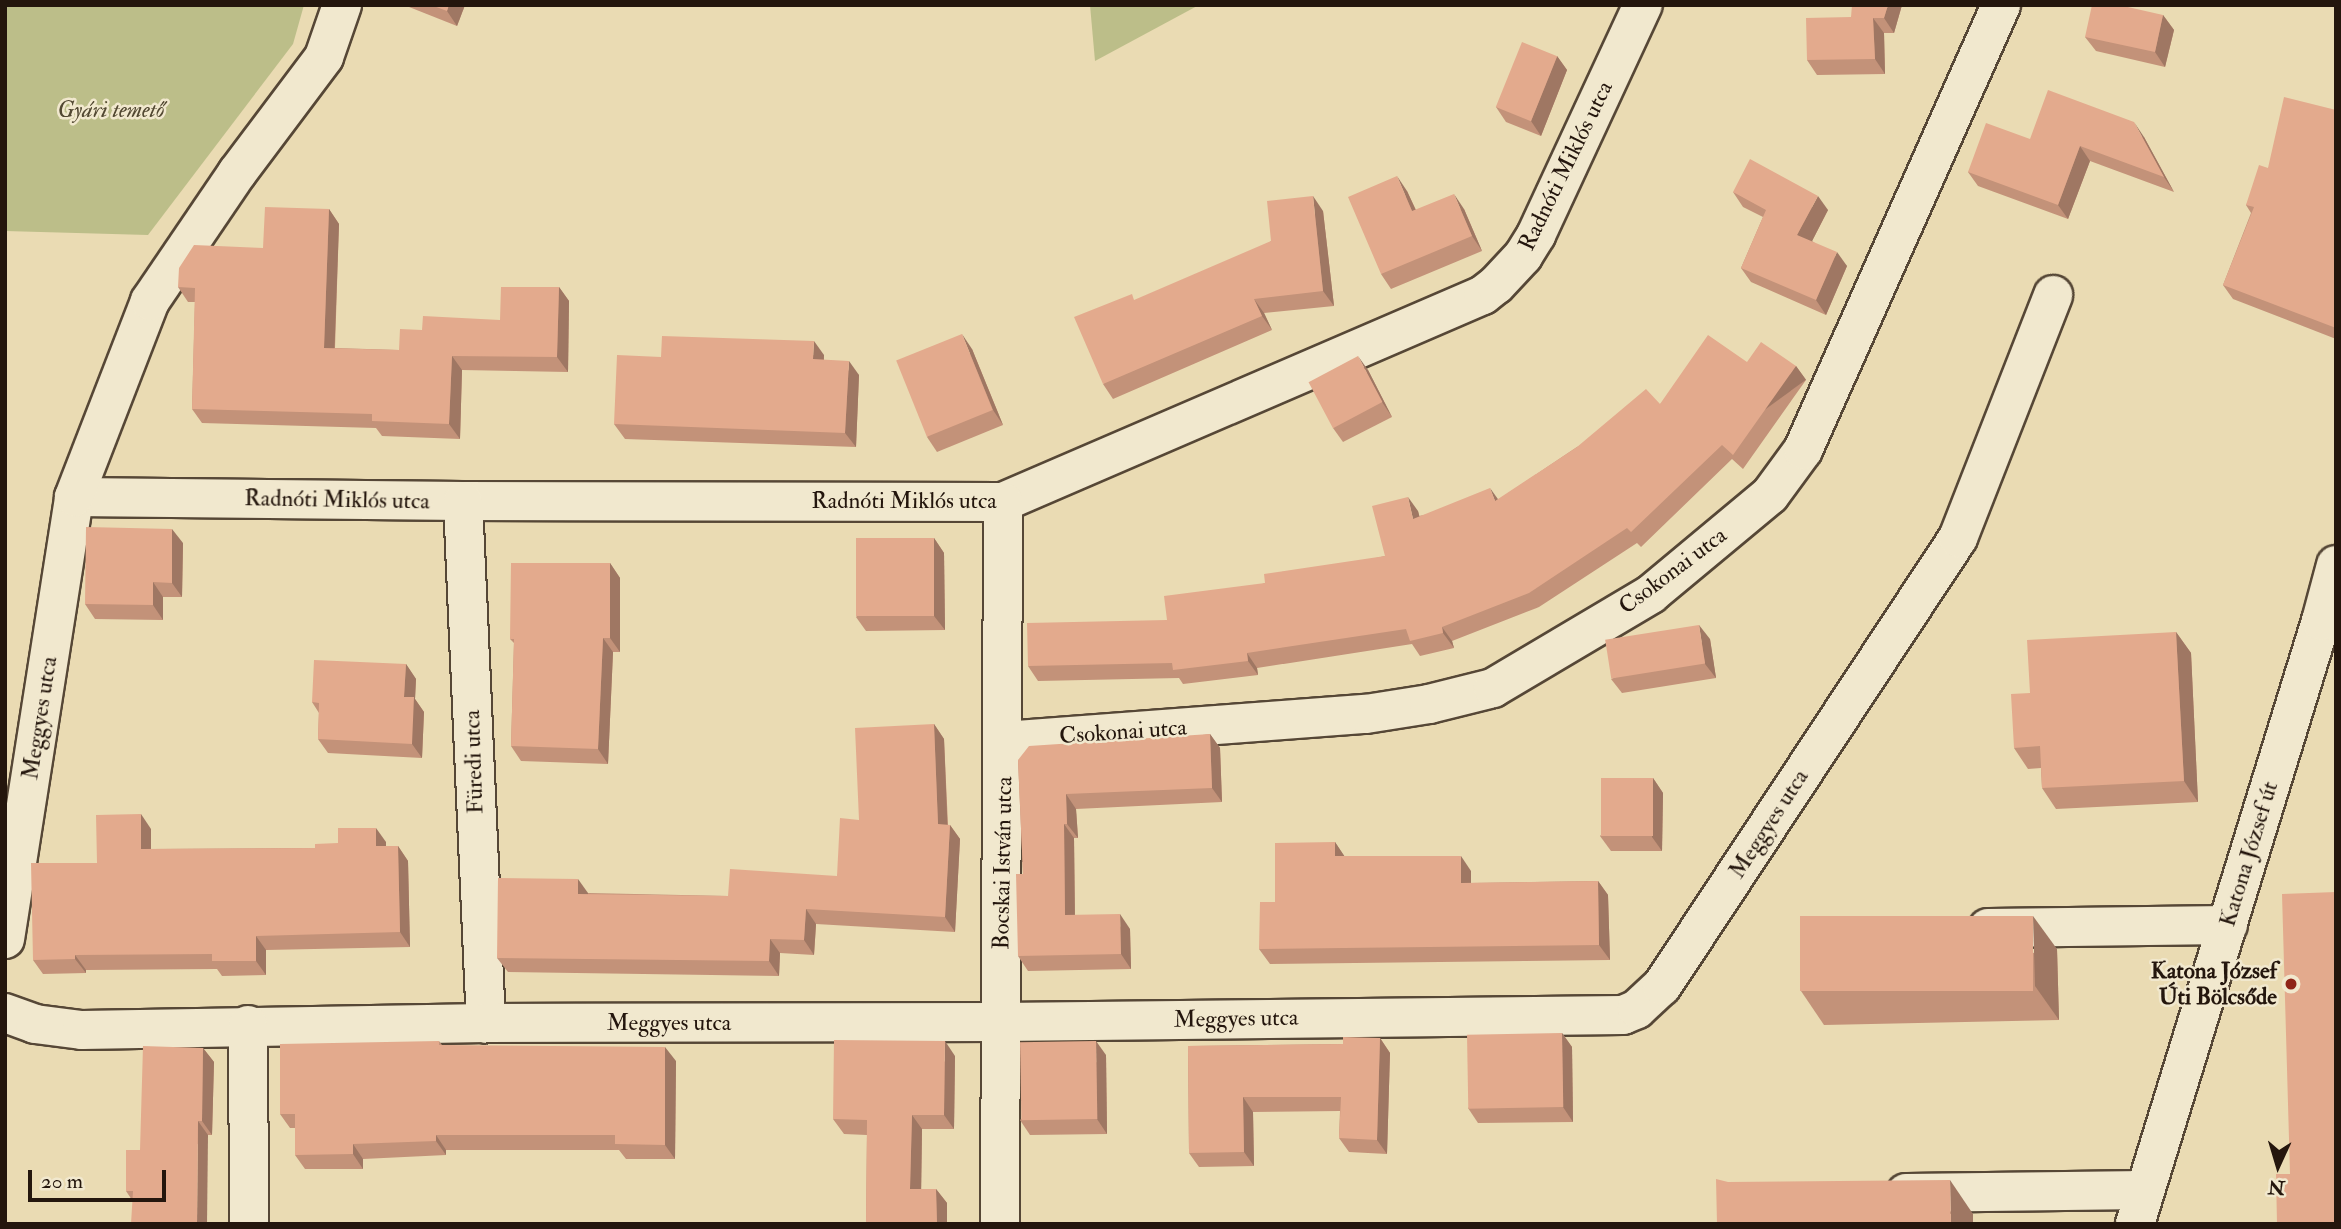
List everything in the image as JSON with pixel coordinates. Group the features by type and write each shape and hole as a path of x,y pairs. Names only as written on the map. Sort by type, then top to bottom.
{"street":[{"name":"Meggyes utca","path":"5,939 74,497 150,301 237,173 324,57 342,5"},
{"name":"Radnóti Miklós utca","path":"74,497 463,502 1003,502 1483,295 1496,285 1523,257 1536,235 1643,5"},
{"name":"Csokonai utca","path":"1004,741 1366,714 1429,704 1493,688 1651,594 1770,495 1802,450 2001,5"},
{"name":"Meggyes utca","path":"5,1013 35,1024 82,1030 486,1023 1001,1022 1623,1015 1636,1009 1662,986 1958,538 2053,295"},
{"name":"Füredi utca","path":"463,502 486,1023"},
{"name":"Bocskai István utca","path":"1000,1224 1003,502"},
{"name":"Katona József út","path":"2140,1207 2228,926 2331,616 2336,565"},
{"path":"1956,929 2228,926"},
{"path":"248,1026 249,1224"},
{"path":"1875,1193 2140,1207"}],"green space":[{"name":"Gyári temető","path":"5,5 304,5 293,44 148,235 5,231"},
{"path":"1090,5 1199,5 1095,61"}],"building":[{"path":"431,5 449,5 447,11"},
{"path":"1852,5 1888,5 1884,18 1873,18 1875,59 1807,60 1806,18 1851,17"},
{"path":"2092,5 2119,5 2163,15 2155,52 2085,37"},
{"path":"1522,42 1557,56 1531,121 1496,107"},
{"path":"2048,90 2134,122 2164,177 2080,146 2058,205 1968,172 1986,123 2030,139"},
{"path":"2284,97 2336,110 2336,328 2223,285 2254,207 2246,205 2259,165 2268,168"},
{"path":"1750,159 1818,196 1797,235 1837,252 1816,300 1741,268 1766,210 1733,192"},
{"path":"1397,176 1412,211 1454,194 1472,236 1381,274 1348,197"},
{"path":"1313,196 1323,291 1254,299 1262,316 1103,384 1074,317 1132,294 1134,300 1271,241 1267,201"},
{"path":"265,207 329,209 324,348 399,350 400,329 422,330 423,316 500,320 501,287 559,287 557,357 452,356 449,424 372,421 372,414 192,409 195,288 178,287 179,268 194,245 263,248"},
{"path":"962,334 993,410 927,437 896,361"},
{"path":"1708,335 1747,362 1761,342 1796,366 1733,455 1722,445 1631,532 1627,528 1529,593 1442,627 1443,633 1410,641 1406,629 1247,653 1248,661 1173,670 1172,663 1028,666 1027,623 1167,620 1164,596 1265,583 1264,574 1385,556 1372,506 1408,497 1413,519 1490,488 1495,501 1577,447 1646,389 1660,404"},
{"path":"662,336 814,341 813,359 849,361 845,433 614,424 617,355 661,357"},
{"path":"1358,356 1382,402 1333,428 1309,382"},
{"path":"86,527 172,529 172,583 153,582 153,605 85,604"},
{"path":"856,538 934,538 934,616 856,616"},
{"path":"511,563 610,563 610,638 603,638 598,749 511,746 514,639 510,639"},
{"path":"1699,625 1705,664 1611,678 1605,640"},
{"path":"2176,632 2184,781 2042,788 2040,746 2014,748 2011,694 2030,693 2027,640"},
{"path":"314,660 406,664 404,697 414,697 412,744 318,739 319,703 312,702"},
{"path":"934,724 938,824 950,825 945,917 806,909 804,940 770,939 769,961 497,958 498,878 578,879 578,894 728,896 730,869 837,876 840,818 859,820 855,728"},
{"path":"1210,734 1212,788 1066,794 1065,915 1120,914 1121,954 1018,956 1016,874 1023,874 1018,760 1029,746"},
{"path":"1601,778 1653,778 1653,836 1601,836"},
{"path":"141,814 141,849 315,848 315,844 338,843 338,828 376,828 376,846 398,846 400,932 256,936 256,961 212,961 212,954 75,955 75,959 33,960 31,863 97,863 96,815"},
{"path":"1335,842 1335,856 1461,856 1461,883 1598,881 1599,945 1259,949 1260,902 1275,902 1275,843"},
{"path":"2336,892 2336,1224 2277,1224 2276,1174 2290,1174 2282,894"},
{"path":"1800,916 2033,916 2033,991 1800,991"},
{"path":"1562,1033 1563,1107 1468,1109 1467,1035"},
{"path":"1343,1037 1380,1038 1377,1140 1339,1138 1341,1097 1243,1097 1244,1152 1189,1153 1188,1046 1343,1044"},
{"path":"834,1040 945,1041 944,1115 912,1115 910,1189 936,1189 937,1224 866,1224 867,1120 833,1119"},
{"path":"439,1041 439,1045 665,1047 665,1145 615,1144 615,1135 436,1135 436,1141 353,1144 353,1154 295,1155 295,1114 280,1114 280,1044"},
{"path":"1096,1041 1097,1119 1021,1120 1020,1042"},
{"path":"143,1046 203,1048 202,1121 198,1121 197,1224 131,1224 133,1191 126,1191 126,1150 140,1150"},
{"path":"1716,1179 1728,1182 1950,1180 1951,1224 1717,1224"}],"place":[{"name":"Katona József Úti Bölcsőde","path":"2291,984"}]}
